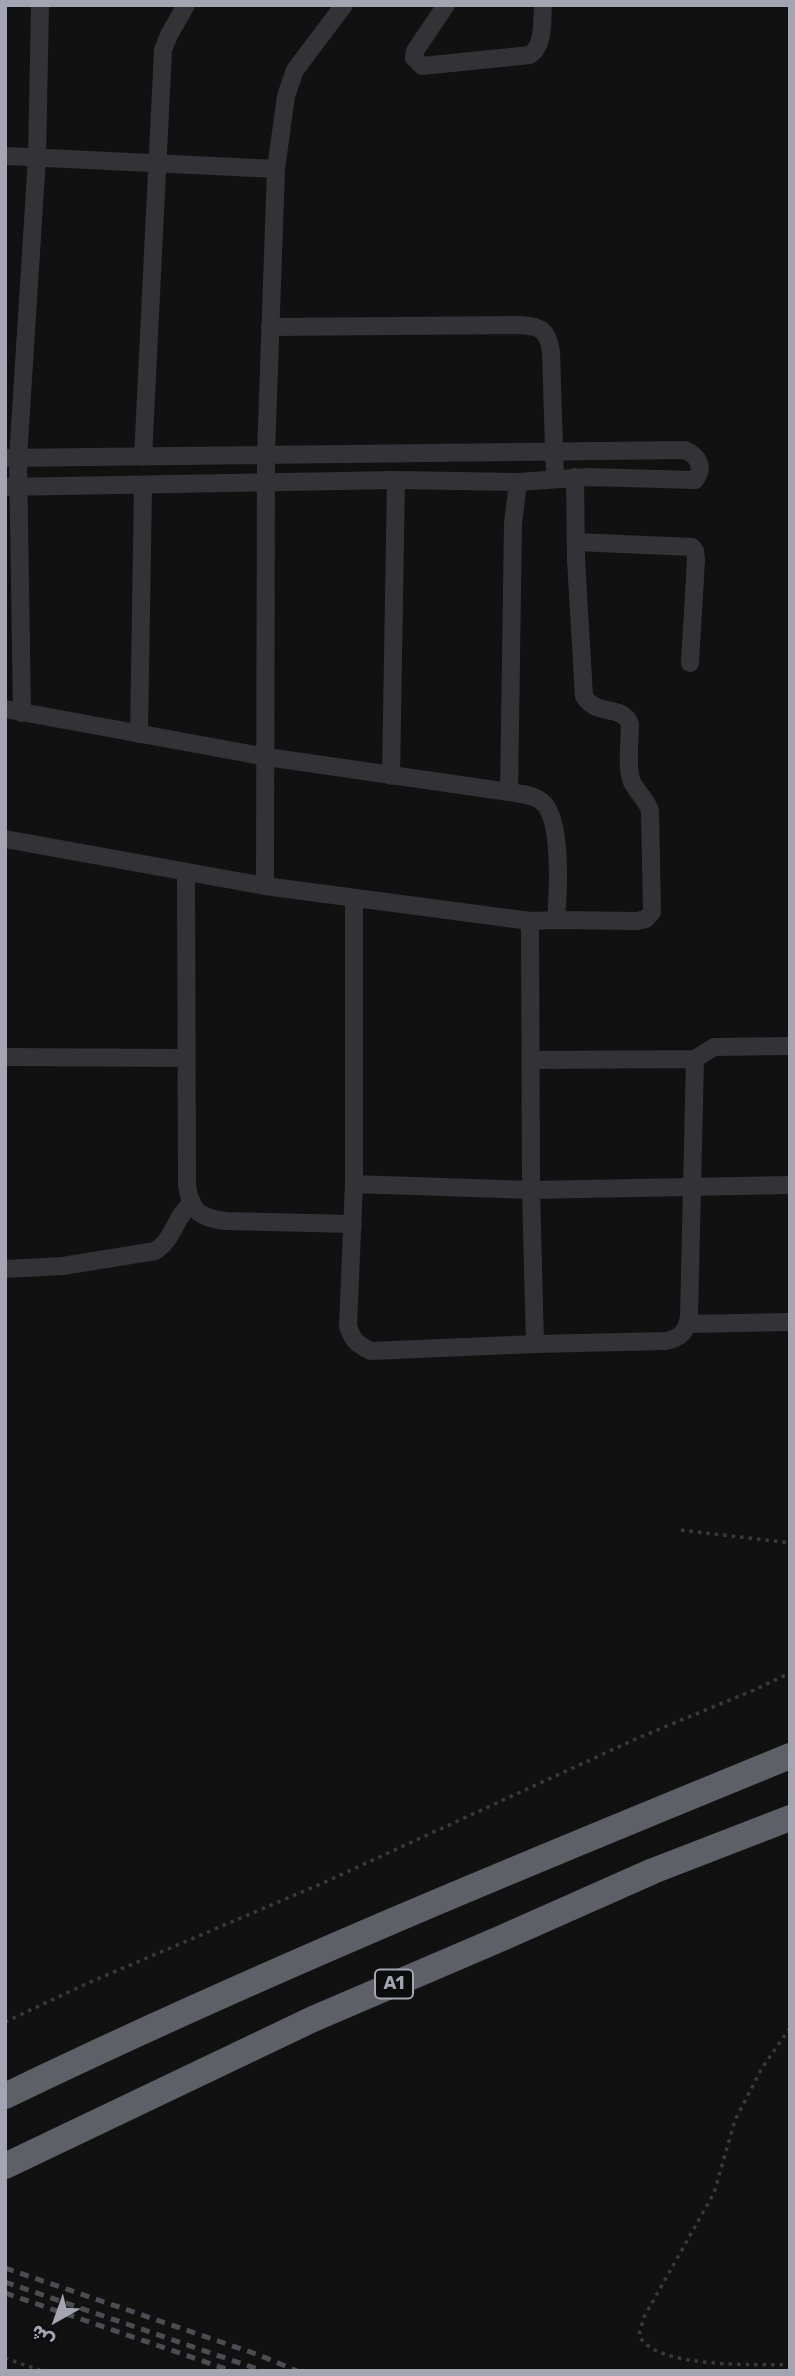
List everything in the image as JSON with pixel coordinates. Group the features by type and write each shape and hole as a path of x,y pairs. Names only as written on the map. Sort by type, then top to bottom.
{"highway":[{"path":"5,2096 218,1996 505,1872 790,1756"},
{"name":"A1","path":"5,2166 313,2019 653,1871 790,1818"}],"street":[{"path":"40,5 37,158 12,458 13,711 267,757 538,798 545,803 553,819 556,845 556,920"},
{"path":"143,457 163,50 186,5"},
{"path":"265,886 266,454 276,169 286,96 296,70 344,5"},
{"path":"446,5 415,51 414,58 422,66 530,55 535,52 540,41 543,5"},
{"path":"5,156 276,169"},
{"path":"270,327 519,325 544,331 549,339 551,352 555,479"},
{"path":"12,458 685,450 695,454 699,461 699,475 695,480 575,477 518,482 397,480 12,487"},
{"path":"649,478 650,451"},
{"path":"5,839 354,900 530,921 646,919 652,912 650,811 647,800 633,784 630,775 630,724 626,717 618,712 599,710 589,704 584,696 575,477"},
{"path":"391,776 397,480"},
{"path":"509,792 513,524 518,482"},
{"path":"139,734 143,486"},
{"path":"576,542 692,547 695,560 690,663"},
{"path":"186,872 187,1186 191,1204 198,1213 207,1218 225,1221 353,1224"},
{"path":"354,900 354,1184 348,1326 351,1336 359,1346 382,1352 666,1341 681,1336 688,1324 695,1059"},
{"path":"530,921 531,1190 535,1344"},
{"path":"531,1060 695,1059 718,1046 790,1045"},
{"path":"5,1057 186,1058"},
{"path":"354,1184 531,1190 790,1185"},
{"path":"5,1269 63,1266 155,1251 166,1244 183,1211 191,1204"},
{"path":"688,1324 790,1322"}],"path":[{"path":"681,1530 790,1543"},
{"path":"5,2022 323,1883 638,1738 790,1673"},
{"path":"790,2028 762,2068 735,2120 715,2193 644,2317 639,2335 646,2345 669,2356 713,2362 790,2365"},
{"path":"5,2358 42,2371"}],"railway":[{"path":"5,2268 259,2355 297,2371"},
{"path":"5,2282 263,2371"},
{"path":"5,2293 232,2371"}]}
